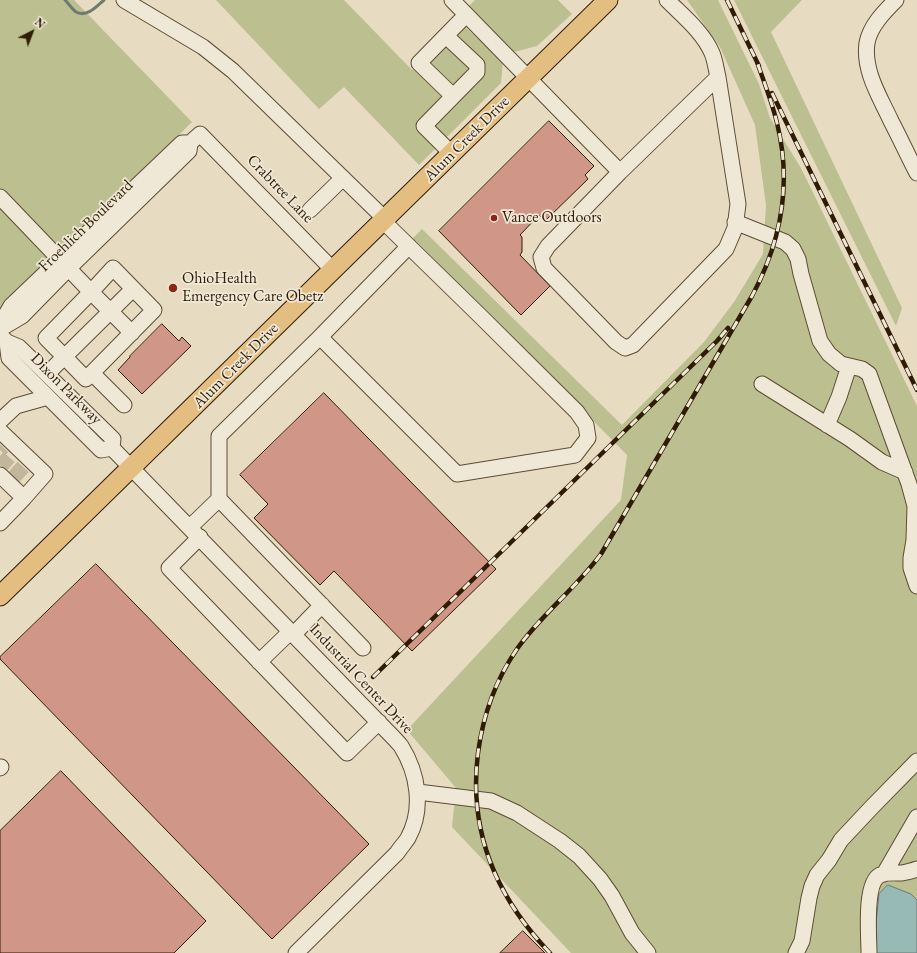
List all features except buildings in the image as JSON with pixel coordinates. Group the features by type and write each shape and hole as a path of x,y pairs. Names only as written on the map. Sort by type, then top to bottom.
{"main road":[{"name":"Alum Creek Drive","path":"0,596 608,0"}],"street":[{"path":"124,0 203,47 233,71 343,178 409,246 577,412 586,425 588,438 574,455 457,474 320,337"},
{"path":"452,0 620,172"},
{"path":"667,0 695,28 712,53 718,77 738,204 735,228 726,249 633,345 625,348 616,342 544,268 541,257 548,246 620,172 718,77"},
{"path":"896,0 878,19 872,30 866,56 872,80 917,173"},
{"path":"455,95 419,63 466,15"},
{"path":"446,36 477,66 477,72 470,80 424,126 452,154"},
{"name":"Froehlich Boulevard","path":"0,325 11,306 64,264 189,151 195,139"},
{"name":"Crabtree Lane","path":"195,139 333,270"},
{"path":"310,210 343,178"},
{"path":"0,197 132,333"},
{"path":"735,222 785,242 793,249 798,259 820,341 829,354 840,364 862,369 869,374 905,472 915,506 916,522 911,568 917,586"},
{"path":"379,722 347,753 168,568 219,499 219,436 320,337 409,246"},
{"name":"Froehlich Boulevard","path":"2,335 22,316 64,264"},
{"path":"113,268 133,289 154,310 86,379 46,338 113,268"},
{"path":"48,374 133,289"},
{"name":"Dixon Parkway","path":"2,335 19,346 113,439 112,448"},
{"name":"Dixon Parkway","path":"2,335 9,358 101,450 112,448"},
{"path":"828,425 840,397 849,366"},
{"path":"92,373 124,405"},
{"path":"762,384 828,425 882,462 905,472"},
{"path":"0,421 16,406 48,397"},
{"name":"Dixon Parkway","path":"112,448 132,468"},
{"path":"0,523 45,474 27,463 6,459"},
{"path":"6,459 24,498"},
{"name":"Industrial Center Drive","path":"132,468 379,722 400,746 412,769 418,792 415,819 408,838 401,848 296,953"},
{"path":"219,499 363,648"},
{"path":"259,662 322,606"},
{"path":"796,953 802,941 809,898 817,875 830,860 841,840 917,762"},
{"path":"418,792 491,801 517,813 560,841 579,856 600,879 612,896 632,933 648,953"},
{"path":"884,874 917,817"},
{"path":"869,953 870,893 873,882 879,875 917,870"}],"green space":[{"path":"0,0 74,0 192,122 0,311"},
{"path":"216,0 344,0 412,70 461,23 503,62 501,83 419,165 344,87 319,109"},
{"path":"475,0 558,0 572,14 537,46 514,52 468,7"},
{"path":"687,0 718,0 759,84 770,118 801,168 917,406 917,900 911,894 873,953 571,953 452,827 456,788 407,730 621,500 627,455 413,238 422,229 622,425 704,342 734,302 763,254 766,205 755,125 720,47"},
{"path":"734,0 802,0 771,32 902,308 896,326"}],"water":[{"path":"888,885 911,894 917,900 917,953 873,953 879,894"}],"waterway":[{"path":"65,0 76,12 84,14 95,8 104,0"}],"tunnel":[{"path":"0,450 3,447"},
{"path":"1,466 9,457"},
{"path":"13,478 24,466"}],"railway":[{"path":"727,0 759,66"},
{"path":"550,953 531,932 501,886 490,862 482,836 477,810 476,782 478,753 483,725 496,686 509,661 526,637 581,578 601,554 752,296 762,276 777,233 781,212 784,168 777,123 757,62"},
{"path":"772,93 917,390"},
{"path":"373,677 717,341 728,328"}],"place":[{"name":"Vance Outdoors","path":"494,218"},
{"name":"OhioHealth Emergency Care Obetz","path":"173,288"}]}
